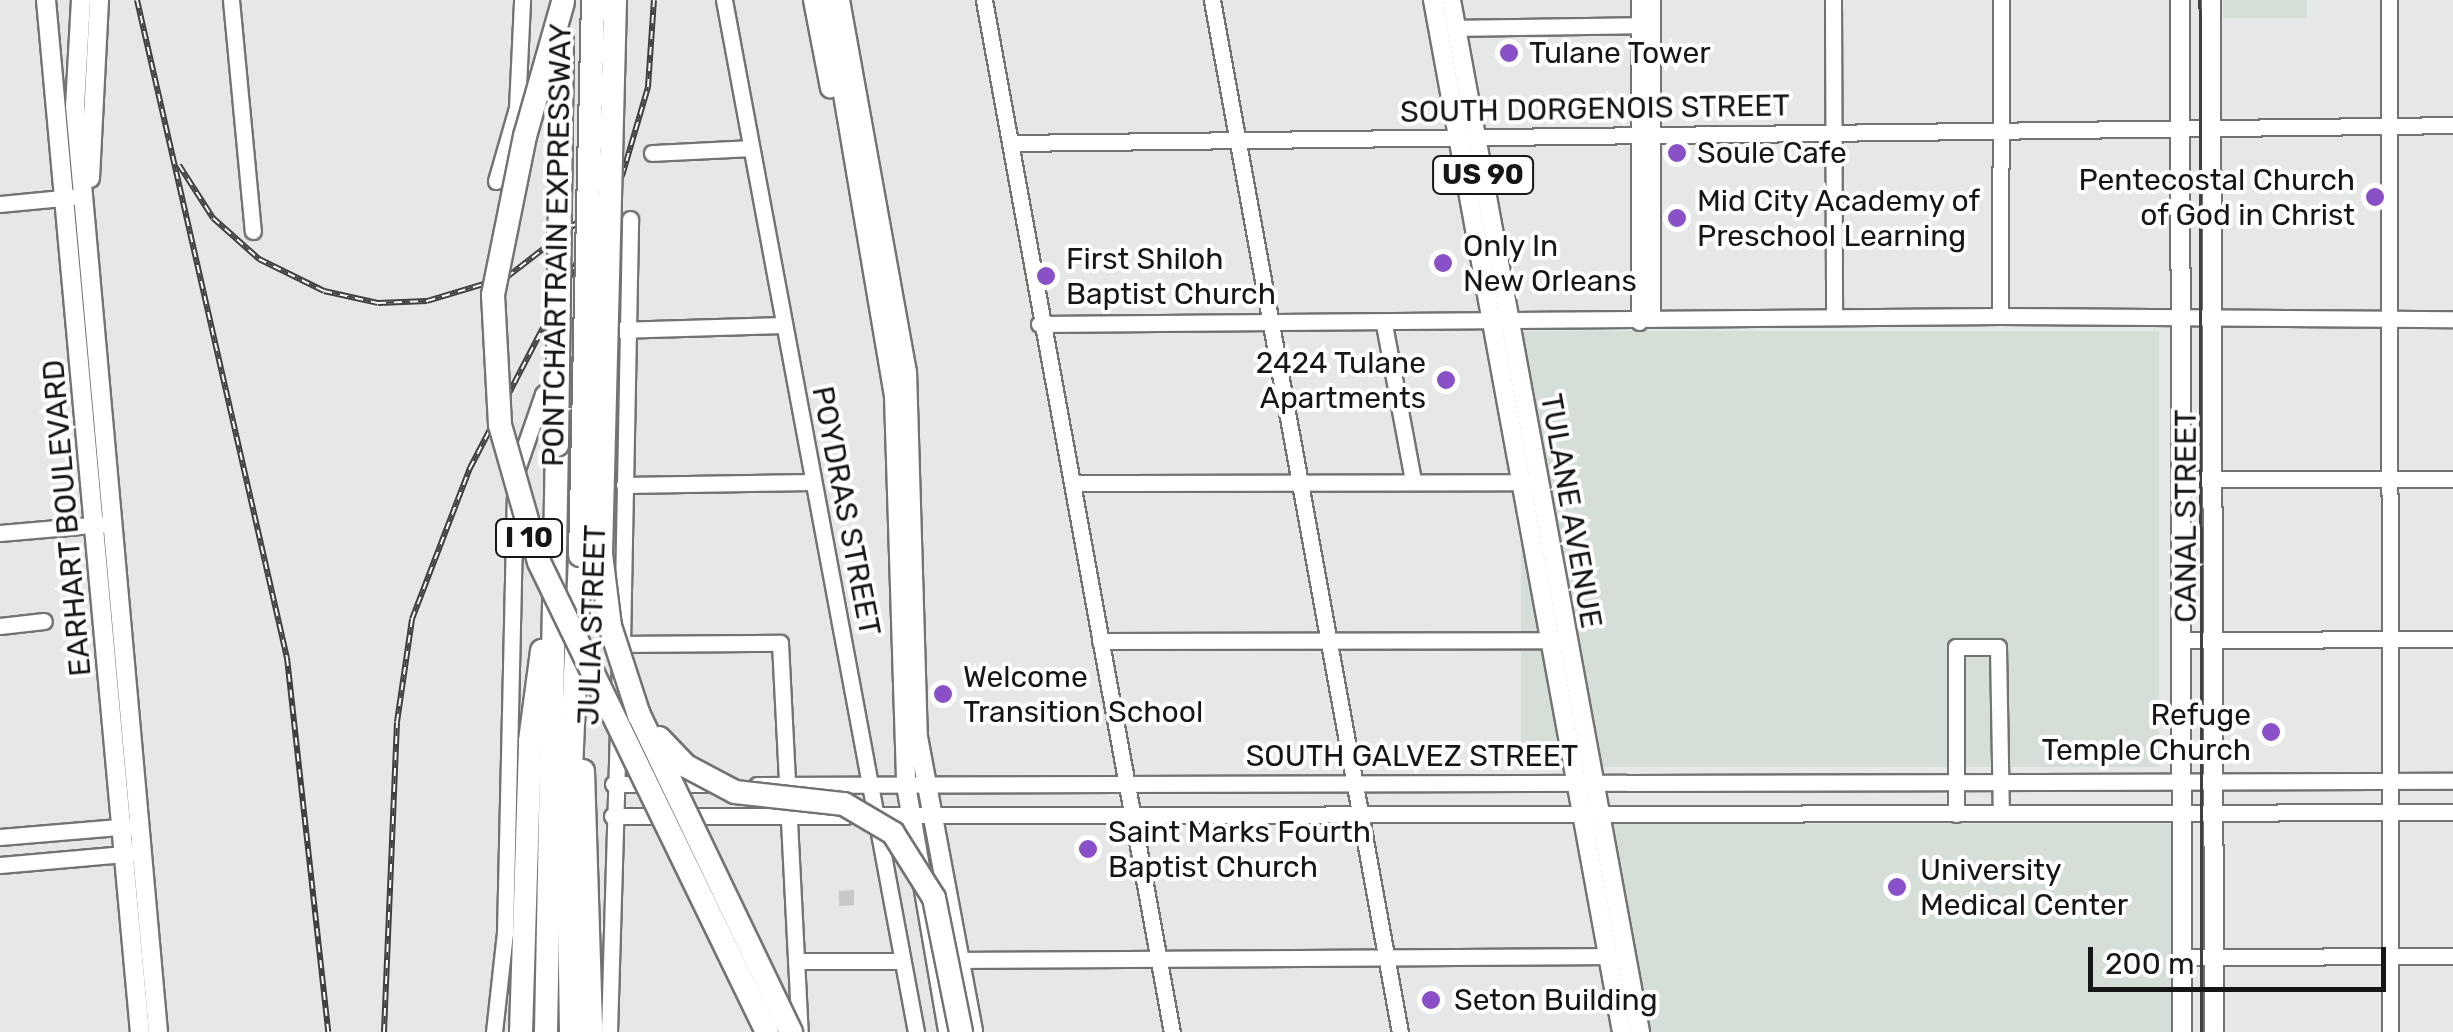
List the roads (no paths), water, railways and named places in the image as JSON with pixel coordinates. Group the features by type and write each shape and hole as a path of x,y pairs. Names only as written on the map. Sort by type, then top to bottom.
{"highway":[{"name":"PONTCHARTRAIN EXPRESSWAY","path":"571,1032 557,843 575,710 593,0"},
{"name":"I 10","path":"615,0 602,554 610,626 639,715 790,1032"},
{"name":"PONTCHARTRAIN EXPRESSWAY","path":"546,1032 557,843 555,554 563,1"},
{"name":"I 10","path":"563,1 525,136 493,295 500,424 539,562 767,1032"},
{"path":"521,1032 530,741 555,554"},
{"path":"575,710 588,818 590,1032"},
{"path":"639,715 686,766 709,781 750,796 844,804 893,833 934,898 961,1032"}],"main road":[{"name":"EARHART BOULEVARD","path":"46,0 76,195"},
{"name":"EARHART BOULEVARD","path":"81,0 75,106 76,195 145,993 140,1032"},
{"path":"76,195 94,133 93,38 99,0"},
{"path":"813,0 894,397"},
{"path":"828,0 894,397"},
{"name":"POYDRAS STREET","path":"840,0 906,371 915,784 909,817 948,1032"},
{"name":"TULANE AVENUE","path":"1433,0 1467,139 1617,957 1640,1032"},
{"name":"TULANE AVENUE","path":"1451,0 1467,139"},
{"name":"CANAL STREET","path":"2180,0 2182,1032"},
{"name":"CANAL STREET","path":"2212,0 2214,1032"},
{"path":"2180,80 2212,80"},
{"name":"POYDRAS STREET","path":"894,397 915,784 930,817 973,1032"},
{"path":"2181,665 2213,665"},
{"path":"2182,931 2213,930"},
{"name":"TULANE AVENUE","path":"1617,957 1622,1032"},
{"name":"EARHART BOULEVARD","path":"145,993 158,1032"}],"street":[{"path":"231,0 253,231"},
{"path":"496,181 517,108 522,0"},
{"name":"POYDRAS STREET","path":"724,0 916,1032"},
{"path":"984,0 1039,324 1072,482 1172,1032"},
{"path":"1212,0 1400,1032"},
{"path":"1639,0 1646,25"},
{"path":"1646,320 1646,25 1652,0"},
{"path":"1833,0 1834,317"},
{"path":"2000,316 2001,0"},
{"path":"2389,0 2390,1032"},
{"path":"1456,28 1646,25"},
{"name":"SOUTH DORGENOIS STREET","path":"1010,144 2453,125"},
{"path":"652,152 750,148"},
{"path":"0,204 76,195"},
{"name":"JULIA STREET","path":"610,1032 612,816 622,644 630,219"},
{"path":"1039,324 2179,315 2212,320 2453,319"},
{"path":"1384,324 1413,481"},
{"path":"494,1032 505,933 518,453 542,394 627,325 784,325"},
{"path":"2180,479 2453,479"},
{"path":"624,486 811,482"},
{"path":"1072,482 1531,482"},
{"path":"0,533 104,524"},
{"path":"0,626 44,620"},
{"path":"2181,640 2453,639"},
{"path":"1100,640 1558,640"},
{"path":"622,644 780,644 800,1032"},
{"path":"1956,814 1956,647 1998,647 2001,814"},
{"path":"2102,780 2102,813"},
{"path":"1751,781 1752,813"},
{"path":"1834,814 1835,781"},
{"name":"SOUTH GALVEZ STREET","path":"613,784 2453,781"},
{"path":"699,784 700,818"},
{"path":"994,785 998,816"},
{"path":"762,818 764,786"},
{"name":"SOUTH GALVEZ STREET","path":"612,816 2453,812"},
{"path":"0,837 131,826"},
{"path":"0,865 134,854"},
{"path":"2182,956 2453,956"},
{"path":"935,960 1617,957"},
{"path":"796,961 902,961"}],"tunnel":[{"path":"839,898 857,897"}],"tram line":[{"path":"2200,0 2202,1032"}],"railway":[{"path":"137,0 287,658 328,1032"},
{"path":"384,1032 397,722 412,619 470,468 622,176 648,87 654,0"},
{"path":"179,165 213,218 259,259 324,291 378,303 427,301 507,277 583,218 606,183"}],"place":[{"name":"Tulane Tower","path":"1509,53"},
{"name":"Soule Cafe","path":"1677,153"},
{"name":"Pentecostal Church of God in Christ","path":"2375,197"},
{"name":"Mid City Academy of Preschool Learning","path":"1677,218"},
{"name":"Only In New Orleans","path":"1443,263"},
{"name":"First Shiloh Baptist Church","path":"1046,276"},
{"name":"2424 Tulane Apartments","path":"1446,380"},
{"name":"Welcome Transition School","path":"943,694"},
{"name":"Refuge Temple Church","path":"2271,732"},
{"name":"Saint Marks Fourth Baptist Church","path":"1088,849"},
{"name":"University Medical Center","path":"1897,887"},
{"name":"Seton Building","path":"1431,1000"}]}
